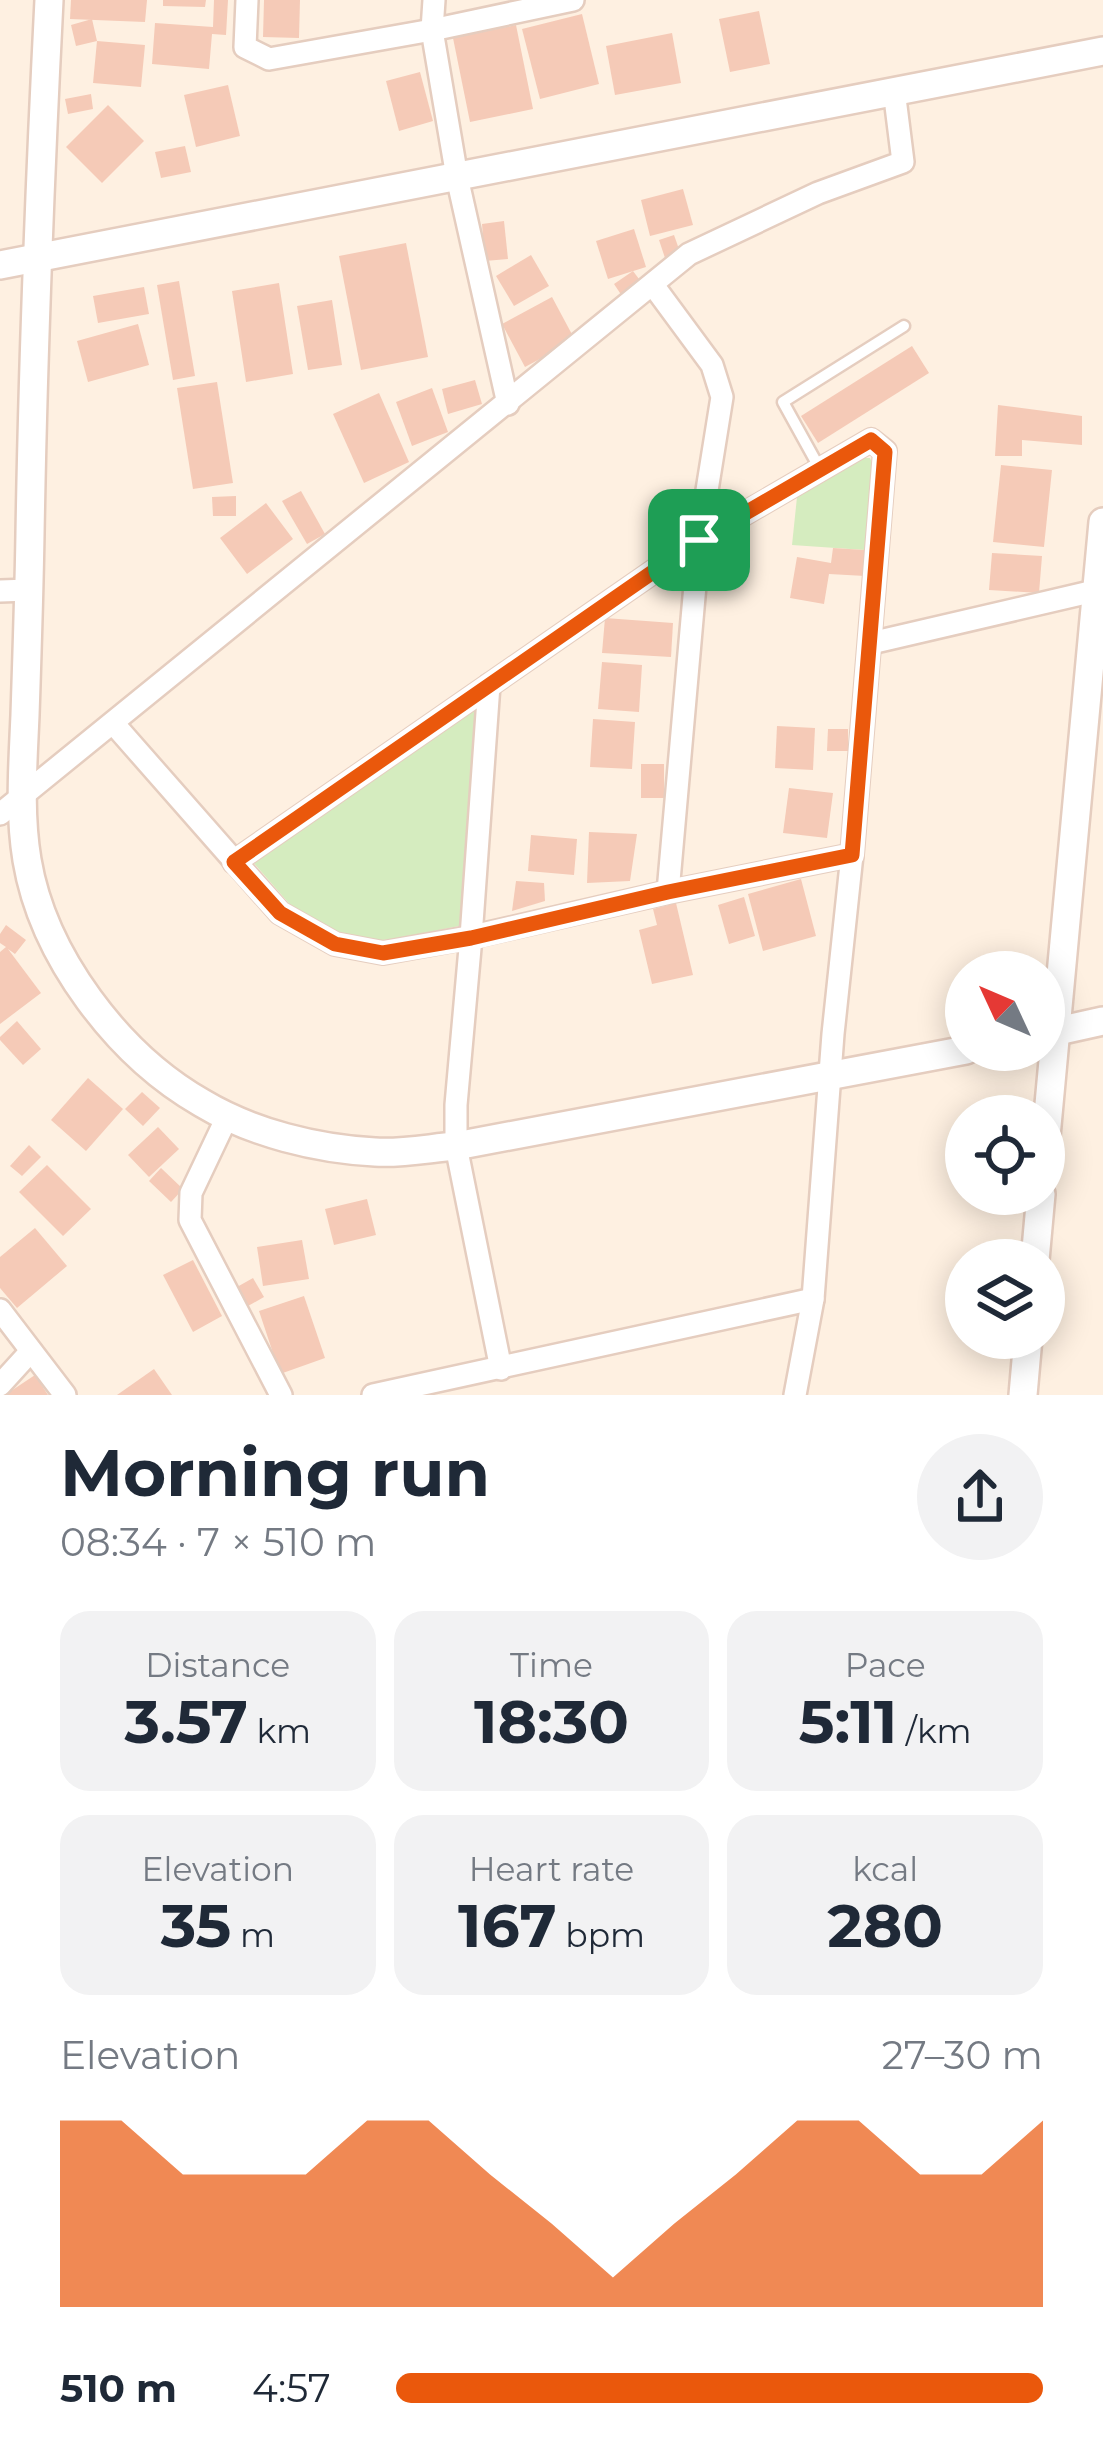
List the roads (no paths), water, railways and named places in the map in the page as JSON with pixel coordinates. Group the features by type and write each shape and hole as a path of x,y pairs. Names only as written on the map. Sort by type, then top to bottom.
{"street":[{"path":"49,0 36,258 29,590 11,806 39,907 83,992 120,1037 201,1103 262,1131 377,1152 456,1146 945,1054"},
{"path":"247,0 245,46 268,58 573,0"},
{"path":"434,0 432,30 457,176 508,404"},
{"path":"0,265 1103,51"},
{"path":"11,806 689,254 818,193 903,162 894,90"},
{"path":"653,285 712,365 722,397 699,540 668,892"},
{"path":"234,862 699,540 871,440 885,452 813,1299 794,1395"},
{"path":"1059,951 1100,590 1103,522"},
{"path":"0,591 29,590"},
{"path":"871,643 1100,590"},
{"path":"489,685 456,1146 501,1369"},
{"path":"113,723 280,913 335,944 383,953 852,855"},
{"path":"1065,1030 1103,1021"},
{"path":"228,1115 191,1193 190,1220 281,1395"},
{"path":"373,1395 813,1299"},
{"path":"0,1310 65,1395"},
{"path":"0,1385 32,1351"},
{"path":"1023,1395 1026,1359"}],"lane":[{"path":"820,469 783,402 904,326"}]}
